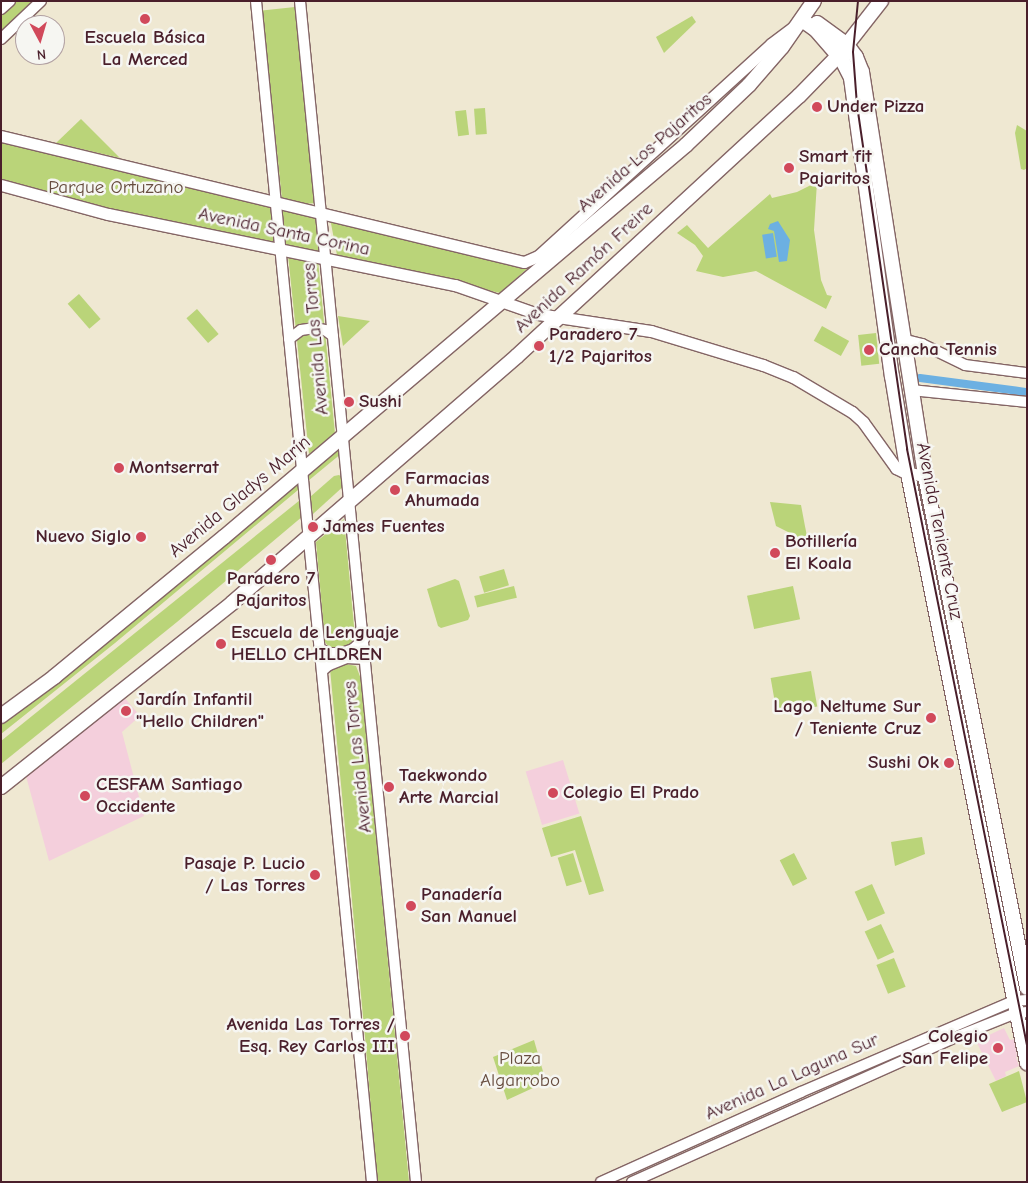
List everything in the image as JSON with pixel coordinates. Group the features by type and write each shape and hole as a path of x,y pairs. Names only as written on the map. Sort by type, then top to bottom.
{"main road":[{"name":"Avenida Los Pajaritos","path":"499,302 718,116 766,65 804,18 814,1"},
{"path":"842,50 880,1"},
{"name":"Avenida Los Pajaritos","path":"524,262 538,256 767,48 804,18"},
{"name":"Avenida Teniente Cruz","path":"804,18 842,50 856,57 862,72 902,339 925,476 1027,988"},
{"name":"Avenida Teniente Cruz","path":"842,50 853,89 892,376 908,474 1021,1007 1027,1064"},
{"name":"Avenida Ramón Freire","path":"350,501 559,318 782,112 842,50"},
{"name":"Avenida Santa Corina","path":"1,136 277,210 524,262"},
{"name":"Avenida Santa Corina","path":"1,185 108,214 455,286 499,302 559,318 651,331 783,372 856,415 893,466 908,474"},
{"name":"Avenida Gladys Marín","path":"1,716 84,652 301,471 499,302"},
{"path":"572,305 572,315 578,321"},
{"path":"908,474 925,476"},
{"path":"1,788 232,603 350,501"}],"street":[{"path":"1,9 10,1"},
{"path":"1,40 41,1"},
{"name":"Avenida Las Torres","path":"256,1 372,1182"},
{"name":"Avenida Las Torres","path":"300,1 327,258 342,435 366,659 416,1182"},
{"path":"289,339 301,330 315,328 325,330 333,336"},
{"path":"902,339 922,344 965,365 1027,373"},
{"path":"911,390 1027,402"},
{"path":"320,649 329,653 342,653 364,640"},
{"path":"322,671 329,665 346,658 366,659"},
{"name":"Avenida La Laguna Sur","path":"601,1182 783,1100 1021,1007"},
{"name":"Avenida La Laguna Sur","path":"632,1182 1021,1007"}],"shaded area":[{"name":"CESFAM Santiago Occidente","path":"124,697 140,716 122,732 144,816 49,861 26,776"},
{"name":"Colegio El Prado","path":"563,760 579,814 542,825 526,771"},
{"name":"Colegio San Felipe","path":"1004,1028 1010,1040 1014,1039 1019,1066 1005,1072 1006,1076 996,1081 976,1041"}],"green space":[{"path":"15,1 33,1 19,15 15,15 15,18 1,32 1,14"},
{"path":"295,7 316,203 283,206 262,10"},
{"path":"692,16 696,22 664,53 656,37"},
{"path":"485,108 487,134 476,135 474,109"},
{"path":"466,110 469,135 458,136 455,111"},
{"path":"81,119 120,158 56,143"},
{"path":"1017,125 1027,131 1027,168 1024,170 1021,169 1015,133"},
{"name":"Parque Ortuzano","path":"1,139 271,202 276,244 106,208 1,179"},
{"path":"817,182 814,230 821,280 827,295 832,296 826,309 756,271 723,277 696,271 703,256 695,245 677,233 687,225 708,248 770,194 772,198 797,192"},
{"path":"282,207 318,214 321,252 285,245"},
{"path":"330,218 529,267 500,293 337,255"},
{"path":"288,255 318,261 335,434 309,454"},
{"path":"79,294 101,319 89,329 68,304"},
{"path":"197,309 219,334 208,343 186,318"},
{"path":"338,316 370,321 343,346"},
{"name":"Cancha Tennis","path":"822,326 849,341 841,356 814,341"},
{"name":"Cancha Tennis","path":"876,333 879,364 861,366 858,335"},
{"path":"336,447 342,453 308,481 307,472"},
{"path":"339,475 345,479 346,484 313,514 310,497 334,476"},
{"path":"298,482 298,490 115,643 1,734 1,724 229,542"},
{"path":"300,500 303,516 177,622 1,764 1,741"},
{"path":"770,502 801,505 808,542 776,526"},
{"path":"344,519 355,637 347,649 330,649 325,642 316,542"},
{"path":"504,569 509,585 484,593 479,577"},
{"path":"455,579 459,581 470,616 468,620 441,628 438,626 427,589"},
{"path":"514,586 517,598 477,608 474,596"},
{"path":"793,586 800,619 754,629 747,596"},
{"path":"341,663 356,666 361,679 409,1182 377,1182 330,669"},
{"path":"811,671 817,706 777,714 771,678"},
{"path":"581,816 604,891 589,895 575,850 551,857 542,828"},
{"path":"922,837 925,854 895,866 891,842"},
{"path":"573,853 582,882 566,886 558,858"},
{"path":"794,853 807,879 793,886 780,860"},
{"path":"872,884 885,913 868,921 855,892"},
{"path":"881,924 894,952 878,960 865,932"},
{"path":"894,958 906,987 888,994 876,965"},
{"name":"Plaza Algarrobo","path":"534,1040 546,1082 507,1100 493,1057"},
{"path":"1019,1071 1027,1102 1002,1112 989,1084"}],"water":[{"path":"778,221 790,240 787,261 779,262 774,231 768,229 770,224"},
{"path":"773,233 777,257 766,258 762,235"}],"waterway":[{"path":"920,378 1027,392"}],"railway":[{"path":"858,1 853,52 857,105 907,449 1027,1045"}],"place":[{"name":"Escuela Básica La Merced","path":"145,19"},
{"name":"Under Pizza","path":"817,107"},
{"name":"Smart fit Pajaritos","path":"789,168"},
{"name":"Paradero 7 1/2 Pajaritos","path":"539,346"},
{"name":"Cancha Tennis","path":"869,350"},
{"name":"Sushi","path":"349,402"},
{"name":"Montserrat","path":"119,468"},
{"name":"Farmacias Ahumada","path":"395,490"},
{"name":"James Fuentes","path":"313,527"},
{"name":"Nuevo Siglo","path":"141,537"},
{"name":"Botillería El Koala","path":"775,553"},
{"name":"Paradero 7 Pajaritos","path":"271,560"},
{"name":"Escuela de Lenguaje HELLO CHILDREN","path":"221,644"},
{"name":"Jardín Infantil \"Hello Children\"","path":"126,711"},
{"name":"Lago Neltume Sur / Teniente Cruz","path":"931,718"},
{"name":"Sushi Ok","path":"949,763"},
{"name":"Taekwondo Arte Marcial","path":"389,787"},
{"name":"Colegio El Prado","path":"553,793"},
{"name":"CESFAM Santiago Occidente","path":"85,796"},
{"name":"Pasaje P. Lucio / Las Torres","path":"315,875"},
{"name":"Panadería San Manuel","path":"411,906"},
{"name":"Avenida Las Torres / Esq. Rey Carlos III","path":"405,1036"},
{"name":"Colegio San Felipe","path":"998,1048"}]}
